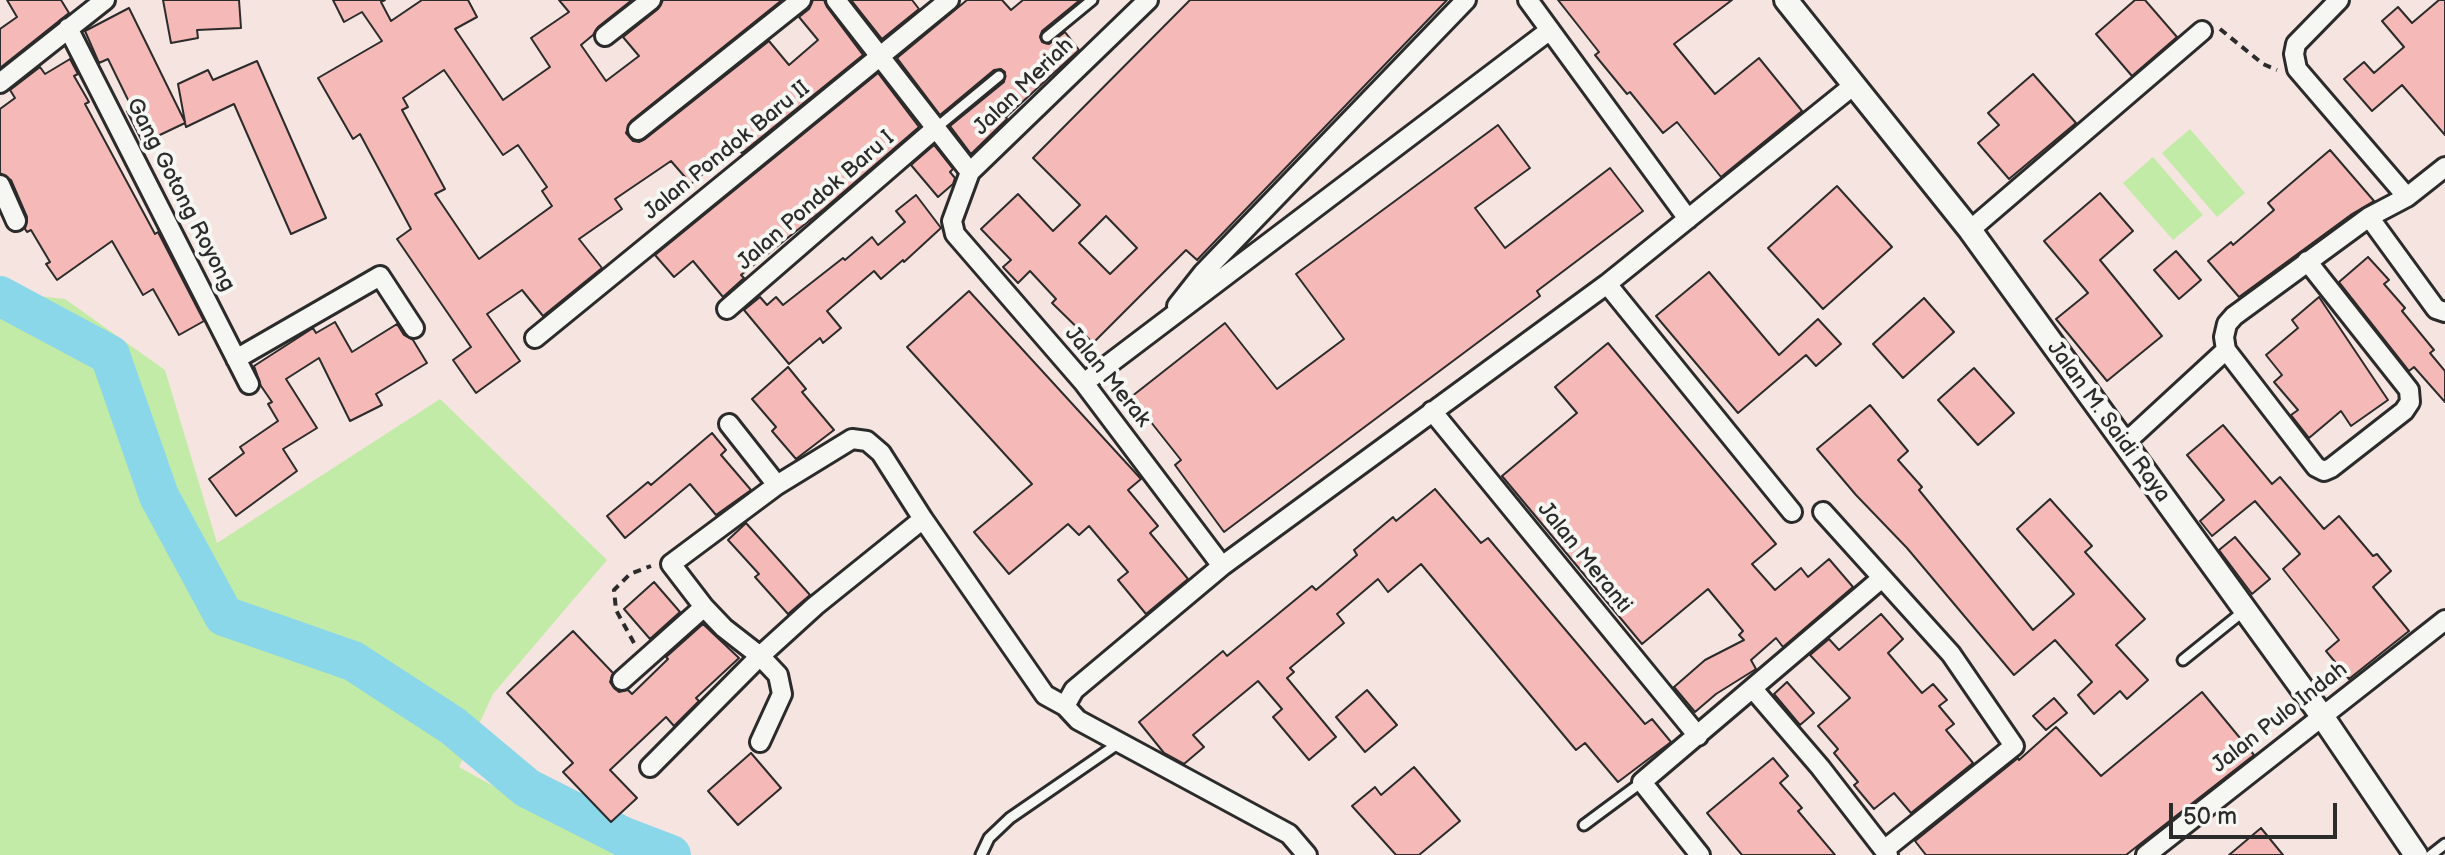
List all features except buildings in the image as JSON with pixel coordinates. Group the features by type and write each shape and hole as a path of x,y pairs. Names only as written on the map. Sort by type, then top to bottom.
{"street":[{"path":"0,83 105,0"},
{"path":"605,36 651,0"},
{"path":"638,130 801,0"},
{"path":"836,0 970,172"},
{"name":"Jalan Pondok Baru II","path":"535,338 949,0"},
{"path":"1166,322 1203,273 1466,0"},
{"path":"1528,0 1688,219"},
{"name":"Jalan M. Saidi Raya","path":"1786,0 1970,230 2322,716 2416,855"},
{"path":"2339,0 2296,44 2297,69 2407,197"},
{"name":"Jalan Meriah","path":"952,221 970,172 1138,4"},
{"name":"Gang Gotong Royong","path":"68,28 249,384"},
{"path":"1084,383 1550,30"},
{"path":"1970,230 2202,31"},
{"path":"1065,706 1074,690 1222,566 1607,284 1854,85"},
{"name":"Jalan Pondok Baru I","path":"727,309 936,128"},
{"path":"2307,261 2409,390 2410,402 2404,411 2324,471 2316,467 2226,350 2224,337 2227,324 2307,261 2369,217 2407,197 2445,167"},
{"path":"0,185 16,221"},
{"path":"2369,217 2436,309 2445,312"},
{"name":"Jalan Merak","path":"952,221 955,234 1084,383 1222,566"},
{"path":"236,359 380,276 414,328"},
{"path":"1607,284 1792,512"},
{"path":"2124,444 2226,350"},
{"name":"Jalan Meranti","path":"1432,411 1698,736"},
{"path":"729,424 777,485"},
{"path":"760,742 782,694 778,675 760,656 724,628 671,564 777,485 852,439 867,441 881,453 898,477 923,519 1045,695 1065,706 1078,720 1289,834 1307,855"},
{"path":"1753,689 1820,767 1886,852 2014,746 1951,654 1823,512"},
{"path":"650,767 760,656 815,606 923,519"},
{"path":"1700,855 1642,782 1882,578"},
{"path":"622,680 704,607"},
{"name":"Jalan Pulo Indah","path":"2148,855 2445,620"}],"lane":[{"path":"1047,37 1092,0"},
{"path":"936,128 999,76"},
{"path":"2183,660 2245,610"},
{"path":"981,855 989,838 1010,818 1119,743"},
{"path":"1584,825 1642,782"},
{"path":"2431,855 2445,844"}],"path":[{"path":"2202,31 2220,29 2272,69 2297,69"},
{"path":"644,661 616,610 614,590 630,574 664,561 671,564"}],"green space":[{"path":"2190,129 2245,193 2217,217 2162,153"},
{"path":"2153,157 2203,215 2173,240 2123,183"},
{"path":"0,292 65,299 165,370 217,543 440,399 607,560 493,694 459,767 598,844 633,855 0,855"}],"waterway":[{"path":"0,296 110,355 159,496 224,616 353,661 453,726 527,788 624,837 671,855"}]}
